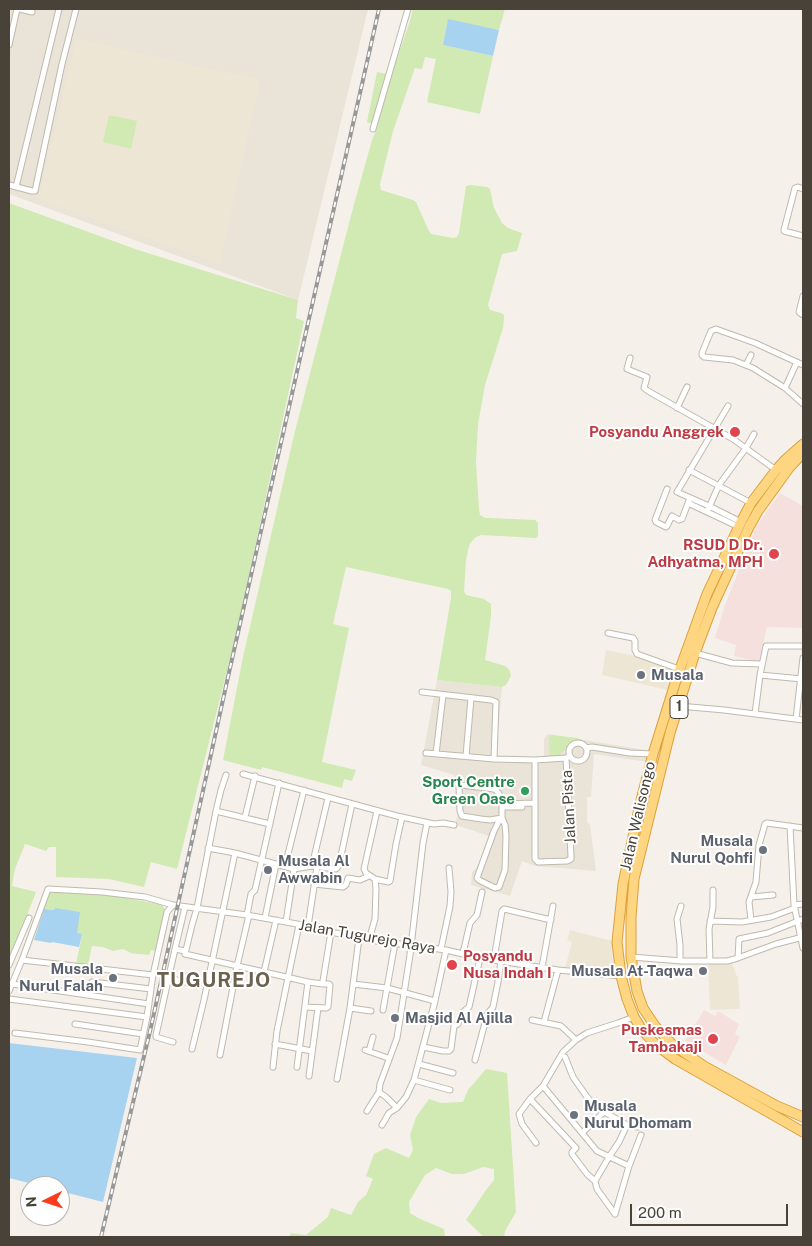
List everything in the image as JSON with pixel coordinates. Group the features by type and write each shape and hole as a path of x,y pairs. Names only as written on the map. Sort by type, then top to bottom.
{"highway":[{"name":"Jalan Walisongo","path":"803,444 776,470 752,503 707,594 679,669 640,804 623,884 617,942 621,976 627,999 634,1017 642,1030 655,1044 675,1059 803,1132"},
{"name":"Jalan Walisongo","path":"803,453 789,468 758,511 749,527 712,608 695,653 670,733 634,879 631,917 631,957 637,991 643,1008 654,1026 672,1044 704,1066 777,1106 803,1117"},
{"path":"640,804 652,807"}],"street":[{"path":"9,45 19,9 32,12"},
{"path":"18,188 59,9"},
{"path":"9,185 33,191 76,9"},
{"path":"373,129 408,9"},
{"path":"803,189 795,188 784,231 803,236"},
{"path":"802,314 799,311 803,296"},
{"path":"803,365 755,343 714,329 702,353 703,356 727,359 746,365 785,388 803,404"},
{"path":"746,365 751,355"},
{"path":"630,358 627,369 647,377 644,388 715,428 776,470"},
{"path":"785,388 797,362"},
{"path":"677,408 687,387"},
{"path":"728,406 677,492 689,500 740,525"},
{"path":"708,509 719,485 754,434"},
{"path":"689,470 752,503"},
{"path":"667,489 655,520 656,522 667,527 672,516 679,520 682,519 689,500"},
{"path":"608,633 633,638 636,641 635,650 637,654 679,669"},
{"path":"755,714 765,646 803,646"},
{"path":"695,653 732,663 762,664"},
{"path":"796,719 803,658"},
{"path":"760,675 802,679"},
{"path":"422,692 496,702 494,759"},
{"path":"436,754 443,695"},
{"path":"466,756 472,698"},
{"path":"679,706 803,720"},
{"path":"426,753 494,759 535,760 568,757 582,760 587,755 586,748 581,744 574,744 570,749 568,757"},
{"path":"586,748 592,747 630,753 653,754"},
{"name":"Jalan Pista","path":"535,805 535,859 538,862 568,861 571,856 568,757"},
{"path":"502,806 535,805 535,760"},
{"path":"243,774 402,818 427,823 454,824"},
{"path":"186,953 216,811 226,775"},
{"path":"246,817 255,776"},
{"path":"220,1055 252,894 255,890 280,783"},
{"path":"460,786 494,789 499,794 506,836 505,870 500,886 495,888 477,878 494,831 502,818 490,820 462,816 460,811 460,786"},
{"path":"285,866 304,790"},
{"path":"308,926 314,884 314,867 328,798"},
{"path":"208,848 235,853 294,869 314,867 338,868 352,804"},
{"path":"216,811 270,824"},
{"path":"369,940 375,919 376,889 372,878 364,869 377,811"},
{"path":"314,884 343,887 346,885 348,878 361,880 372,878 390,881 402,818"},
{"path":"367,1111 379,1092 388,1058 397,1038 422,846 427,823"},
{"path":"751,920 749,902 758,874 760,845 764,825 767,823 803,828"},
{"path":"790,826 794,907 800,920 803,948"},
{"path":"192,1049 235,853"},
{"path":"265,918 276,864"},
{"path":"382,1125 390,1113 406,1097 419,1064 435,1001 444,950 451,892 449,868"},
{"path":"286,922 294,869"},
{"name":"Jalan Tugurejo Raya","path":"22,960 48,889 145,897 173,905 265,918 369,940 463,953 480,958 558,970 621,976"},
{"path":"710,961 709,929 713,906 713,890"},
{"path":"463,953 470,923 477,915 482,892"},
{"path":"751,897 773,895"},
{"path":"710,921 736,922 775,916 803,904"},
{"path":"15,1033 140,1050 167,912 173,905"},
{"path":"542,967 553,906"},
{"path":"680,961 677,919 681,906"},
{"path":"173,1042 156,1037 156,1035 184,907"},
{"path":"494,959 502,911 505,908 551,920"},
{"path":"9,965 29,918"},
{"path":"264,972 276,920"},
{"path":"738,958 739,939 768,933 800,920"},
{"path":"273,1067 275,1044 300,925"},
{"path":"323,984 331,932"},
{"path":"631,957 680,961 727,961 802,937"},
{"path":"337,1079 350,1008 359,938"},
{"path":"383,1010 395,943"},
{"path":"175,949 237,966 308,982 329,984 328,1007 306,1007"},
{"path":"423,1047 443,1051 450,1050 454,1036 454,1026 458,1024 464,1012 470,1007 480,958"},
{"path":"9,991 22,960 154,975"},
{"path":"475,1060 488,1013 493,1007 501,961"},
{"path":"544,1022 558,970"},
{"path":"168,978 185,982"},
{"path":"92,982 151,989"},
{"path":"297,1067 308,982"},
{"path":"12,984 149,1004"},
{"path":"353,984 387,988 435,1001"},
{"path":"9,998 147,1017"},
{"path":"309,1076 318,1008"},
{"path":"350,1008 370,1011"},
{"path":"536,1143 526,1131 519,1113 543,1086 563,1052 587,1033 634,1017"},
{"path":"532,1020 561,1026 576,1040"},
{"path":"75,1024 143,1034"},
{"path":"373,1037 367,1050 388,1058"},
{"path":"275,1044 312,1051"},
{"path":"565,1057 573,1077 596,1107 627,1125 638,1127"},
{"path":"419,1064 453,1073"},
{"path":"414,1080 450,1090"},
{"path":"543,1086 597,1151 630,1166"},
{"path":"379,1092 397,1108"},
{"path":"530,1099 576,1148 572,1154 587,1174 595,1181 597,1189 615,1214 641,1135"},
{"path":"582,1133 604,1112"},
{"path":"595,1181 620,1142 627,1125"}],"shaded area":[{"path":"9,9 368,9 298,300 9,194"},
{"path":"76,39 260,80 220,264 38,199"},
{"name":"RSUD D Dr. Adhyatma, MPH","path":"780,493 803,506 803,628 767,627 759,662 734,656 736,645 715,638 725,605 756,527"},
{"path":"606,650 635,656 676,670 668,690 602,675"},
{"path":"437,680 502,687 496,757 544,757 544,739 548,734 651,751 647,762 594,754 591,797 587,797 587,822 590,825 596,871 535,866 522,861 510,896 471,885 472,872 482,863 489,836 456,825 458,805 457,786 454,775 421,765"},
{"path":"570,930 612,941 613,973 565,968 572,942 567,940"},
{"path":"732,962 738,976 740,1009 710,1010 708,963"},
{"name":"Puskesmas Tambakaji","path":"704,1010 715,1016 718,1011 739,1024 735,1034 740,1037 726,1065 685,1041"}],"green space":[{"path":"413,9 505,9 499,30 448,20 443,45 493,56 480,114 427,102 436,59 425,57 422,69 415,68 393,131 380,184 381,190 416,202 431,234 453,238 457,237 459,233 466,186 487,187 490,189 494,208 502,223 508,228 522,233 517,251 502,254 488,305 490,310 501,313 504,315 504,318 503,328 485,385 478,424 476,462 480,515 485,518 535,520 538,523 538,536 536,538 481,535 476,537 469,546 464,591 466,595 484,599 491,604 485,660 509,669 511,675 506,685 502,687 437,680 451,591 346,567 333,624 349,628 322,762 356,770 352,781 344,779 342,788 262,767 261,770 223,760 243,657 294,435 353,208 372,140 378,126 367,122 377,72 391,75"},
{"path":"109,115 137,121 131,149 103,142"},
{"path":"9,203 138,250 298,300 296,318 304,321 236,635 177,869 151,862 144,887 109,879 56,877 56,847 49,847 46,851 25,844 15,869 12,886 36,892 9,961"},
{"path":"552,735 583,740 572,743 555,757 550,756 549,737"},
{"path":"52,892 102,894 160,904 165,910 156,951 151,950 149,955 136,954 123,949 113,951 103,947 92,946 88,965 76,964 82,935 77,933 55,908 54,910 44,909"},
{"path":"486,1069 507,1073 516,1212 505,1231 504,1237 484,1237 466,1220 494,1180 494,1169 483,1167 464,1174 452,1174 436,1168 425,1175 409,1202 410,1213 444,1229 445,1237 289,1237 291,1233 306,1235 328,1217 331,1208 351,1215 358,1202 366,1195 373,1179 366,1176 374,1154 386,1148 409,1158 413,1150 410,1135 416,1117 429,1099 441,1103 463,1102 468,1090"}],"water":[{"path":"448,19 499,30 493,56 443,45"},
{"path":"55,908 80,912 77,933 82,934 79,947 34,940 44,909 54,910"},
{"path":"9,1043 137,1058 103,1202 70,1194 70,1176 20,1176 20,1181 9,1178"}],"railway":[{"path":"101,1237 151,1027 379,9"}],"place":[{"name":"Posyandu Anggrek","path":"735,432"},
{"name":"RSUD D Dr. Adhyatma, MPH","path":"774,554"},
{"name":"Musala","path":"641,675"},
{"name":"Sport Centre Green Oase","path":"525,791"},
{"name":"Musala Nurul Qohfi","path":"763,850"},
{"name":"Musala Al Awwabin","path":"268,870"},
{"name":"Posyandu Nusa Indah I","path":"452,965"},
{"name":"Musala At-Taqwa","path":"703,971"},
{"name":"Musala Nurul Falah","path":"113,978"},
{"name":"Masjid Al Ajilla","path":"395,1018"},
{"name":"Puskesmas Tambakaji","path":"713,1039"},
{"name":"Musala Nurul Dhomam","path":"574,1115"}],"district":[{"name":"TUGUREJO","path":"214,981"}]}
